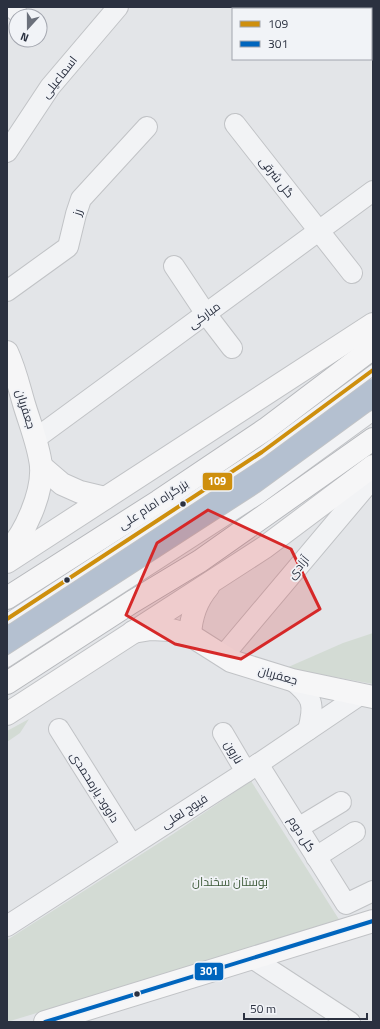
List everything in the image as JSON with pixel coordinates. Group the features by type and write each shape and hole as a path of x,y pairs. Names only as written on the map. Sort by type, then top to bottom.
{"main road":[{"path":"7,562 373,324"},
{"name":"بزرگراه امام علی","path":"7,598 159,501 266,429 373,348"},
{"name":"جعفریان","path":"7,352 35,439 41,466 34,504 22,533 7,552"},
{"path":"7,683 132,602 200,561 373,439"},
{"path":"41,466 62,484 80,492 105,498"},
{"path":"7,714 265,547 373,466"},
{"path":"190,635 194,608 200,596 212,582"},
{"name":"جعفریان","path":"132,632 151,629 172,630 190,635 231,661 292,680 367,696"},
{"path":"45,1022 373,921"}],"street":[{"name":"اسماعیلی","path":"7,152 50,86 118,7"},
{"name":"گل شرقی","path":"235,124 320,230 352,273"},
{"name":"رز","path":"7,291 68,247 81,199 147,126"},
{"name":"مبارکی","path":"35,439 373,191"},
{"path":"174,266 206,314 232,348"},
{"name":"آزادی","path":"222,656 373,478"},
{"path":"292,680 306,691 312,702 313,712 308,730"},
{"name":"فیوج لعلی","path":"10,917 132,845 308,730 367,696"},
{"name":"داوود یارمحمدی","path":"59,729 132,845"},
{"name":"نارون","path":"224,733 252,768"},
{"name":"گل دوم","path":"252,768 298,828 346,904 373,891"},
{"path":"298,828 341,802"},
{"path":"316,857 355,832"},
{"path":"252,958 350,1022"}],"lane":[{"path":"7,619 262,452 373,370"},
{"path":"7,662 262,497 373,416"}],"highlighted area":[{"path":"208,510 291,549 320,609 241,659 175,644 126,615 157,543"}],"green space":[{"path":"373,633 373,684 286,668 343,643"},
{"path":"29,719 20,733 7,742 7,731"},
{"name":"بوستان سخندان","path":"251,781 340,921 7,1022 7,940 173,834"}],"waterway":[{"path":"7,641 284,459 373,394"}],"transit line":[{"name":"109","path":"7,619 262,452 373,370"},
{"name":"301","path":"45,1022 373,921"}]}
